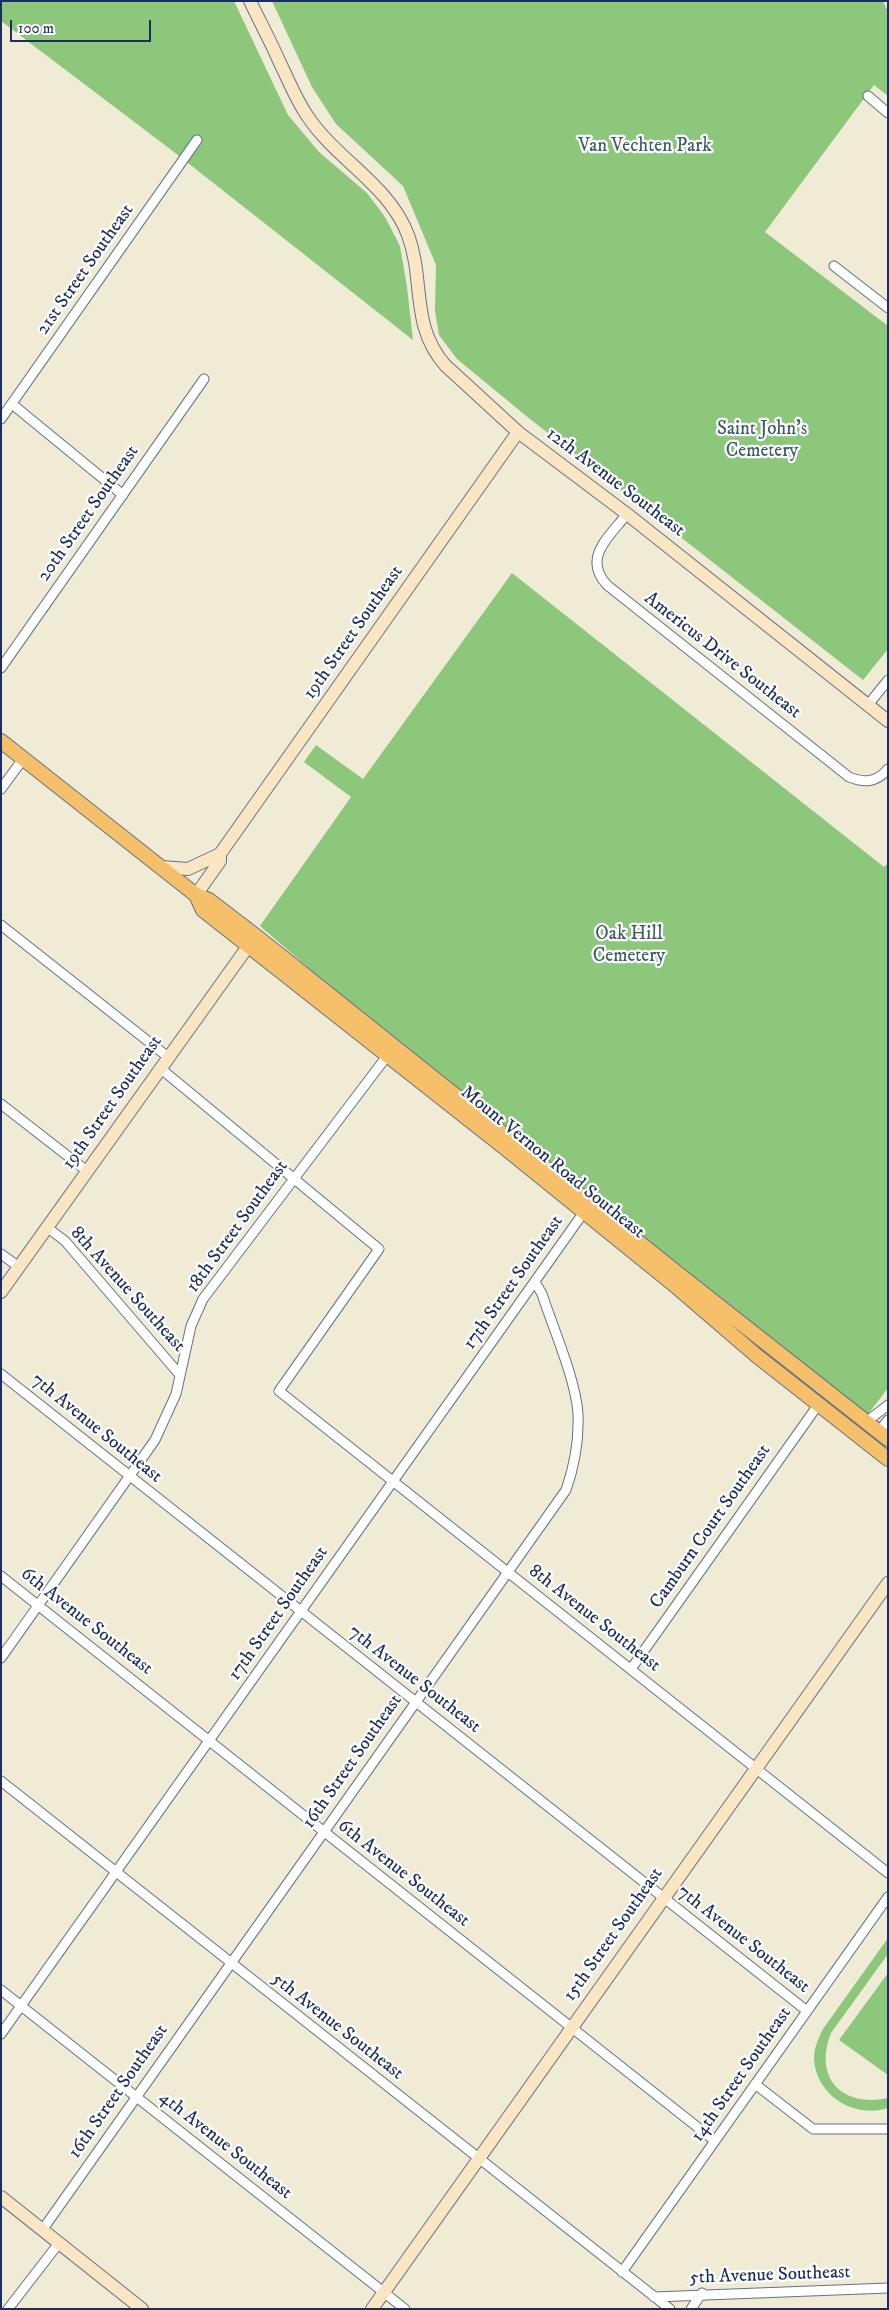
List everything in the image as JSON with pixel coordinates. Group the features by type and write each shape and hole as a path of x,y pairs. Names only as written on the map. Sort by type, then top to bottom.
{"main road":[{"name":"Mount Vernon Road Southeast","path":"1,741 196,895 203,910 252,941 883,1435"},
{"name":"Mount Vernon Road Southeast","path":"252,941 387,1056 505,1148 672,1283 789,1381 888,1459"},
{"path":"789,1381 820,1395 862,1426 883,1435"}],"street":[{"name":"12th Avenue Southeast","path":"250,1 297,100 308,118 333,147 380,190 402,221 413,250 422,321 430,344 445,365 518,432 627,514 888,721"},
{"path":"868,96 888,113"},
{"name":"21st Street Southeast","path":"1,419 197,140"},
{"path":"834,266 888,308"},
{"name":"20th Street Southeast","path":"1,668 204,379"},
{"path":"12,404 123,495"},
{"name":"19th Street Southeast","path":"161,867 188,869 220,854 518,432"},
{"name":"Americus Drive Southeast","path":"627,514 598,553 595,564 598,576 607,585 848,776 861,782 874,780 888,769"},
{"path":"868,705 888,680"},
{"path":"1,789 23,759"},
{"name":"19th Street Southeast","path":"196,895 220,861 220,854"},
{"path":"1,925 168,1057"},
{"name":"19th Street Southeast","path":"1,1292 252,941"},
{"name":"18th Street Southeast","path":"1,1658 155,1440 176,1394 191,1326 203,1299 387,1056"},
{"path":"160,1068 294,1178"},
{"path":"1,1104 87,1171"},
{"name":"8th Avenue Southeast","path":"294,1178 379,1249 279,1391 888,1873"},
{"name":"17th Street Southeast","path":"1,2034 584,1212"},
{"name":"8th Avenue Southeast","path":"48,1228 65,1241 180,1374"},
{"path":"1,1254 19,1267"},
{"name":"16th Street Southeast","path":"42,2230 566,1490 572,1474 577,1424 574,1392 542,1294 534,1282"},
{"name":"7th Avenue Southeast","path":"1,1374 807,2011"},
{"name":"Camburn Court Southeast","path":"631,1669 818,1404"},
{"path":"865,1420 870,1419 888,1405"},
{"path":"883,1435 888,1420"},
{"name":"6th Avenue Southeast","path":"1,1576 715,2142"},
{"name":"15th Street Southeast","path":"372,2309 888,1583"},
{"name":"5th Avenue Southeast","path":"1,1781 670,2309"},
{"name":"14th Street Southeast","path":"622,2272 888,1897"},
{"name":"4th Avenue Southeast","path":"1,1990 405,2309"},
{"path":"755,2084 813,2129 888,2129"},
{"path":"1,2197 142,2309"},
{"path":"8,2309 60,2243"},
{"name":"5th Avenue Southeast","path":"654,2297 702,2293 888,2288"},
{"path":"691,2309 702,2293"}],"green space":[{"path":"1,1 234,1 288,115 319,152 367,193 385,217 400,246 413,340 174,152 1,21"},
{"path":"272,1 883,1 888,12 888,96 874,85 765,232 888,326 888,649 863,680 530,419 457,359 439,335 435,311 436,265 403,186 336,124 312,87"},
{"name":"Oak Hill Cemetery","path":"512,573 884,867 888,863 888,1388 869,1413 863,1413 356,1009 260,926 351,797 304,762 316,745 363,779"},
{"path":"888,1938 888,1954 831,2033 826,2049 826,2064 829,2076 845,2094 872,2100 888,2098 888,2108 875,2111 863,2110 839,2102 830,2094 816,2072 815,2051 823,2029"},
{"path":"888,1973 888,2075 839,2040"}],"park label":[{"name":"Van Vechten Park","path":"645,147"},
{"name":"Saint John's Cemetery","path":"762,441"}]}
